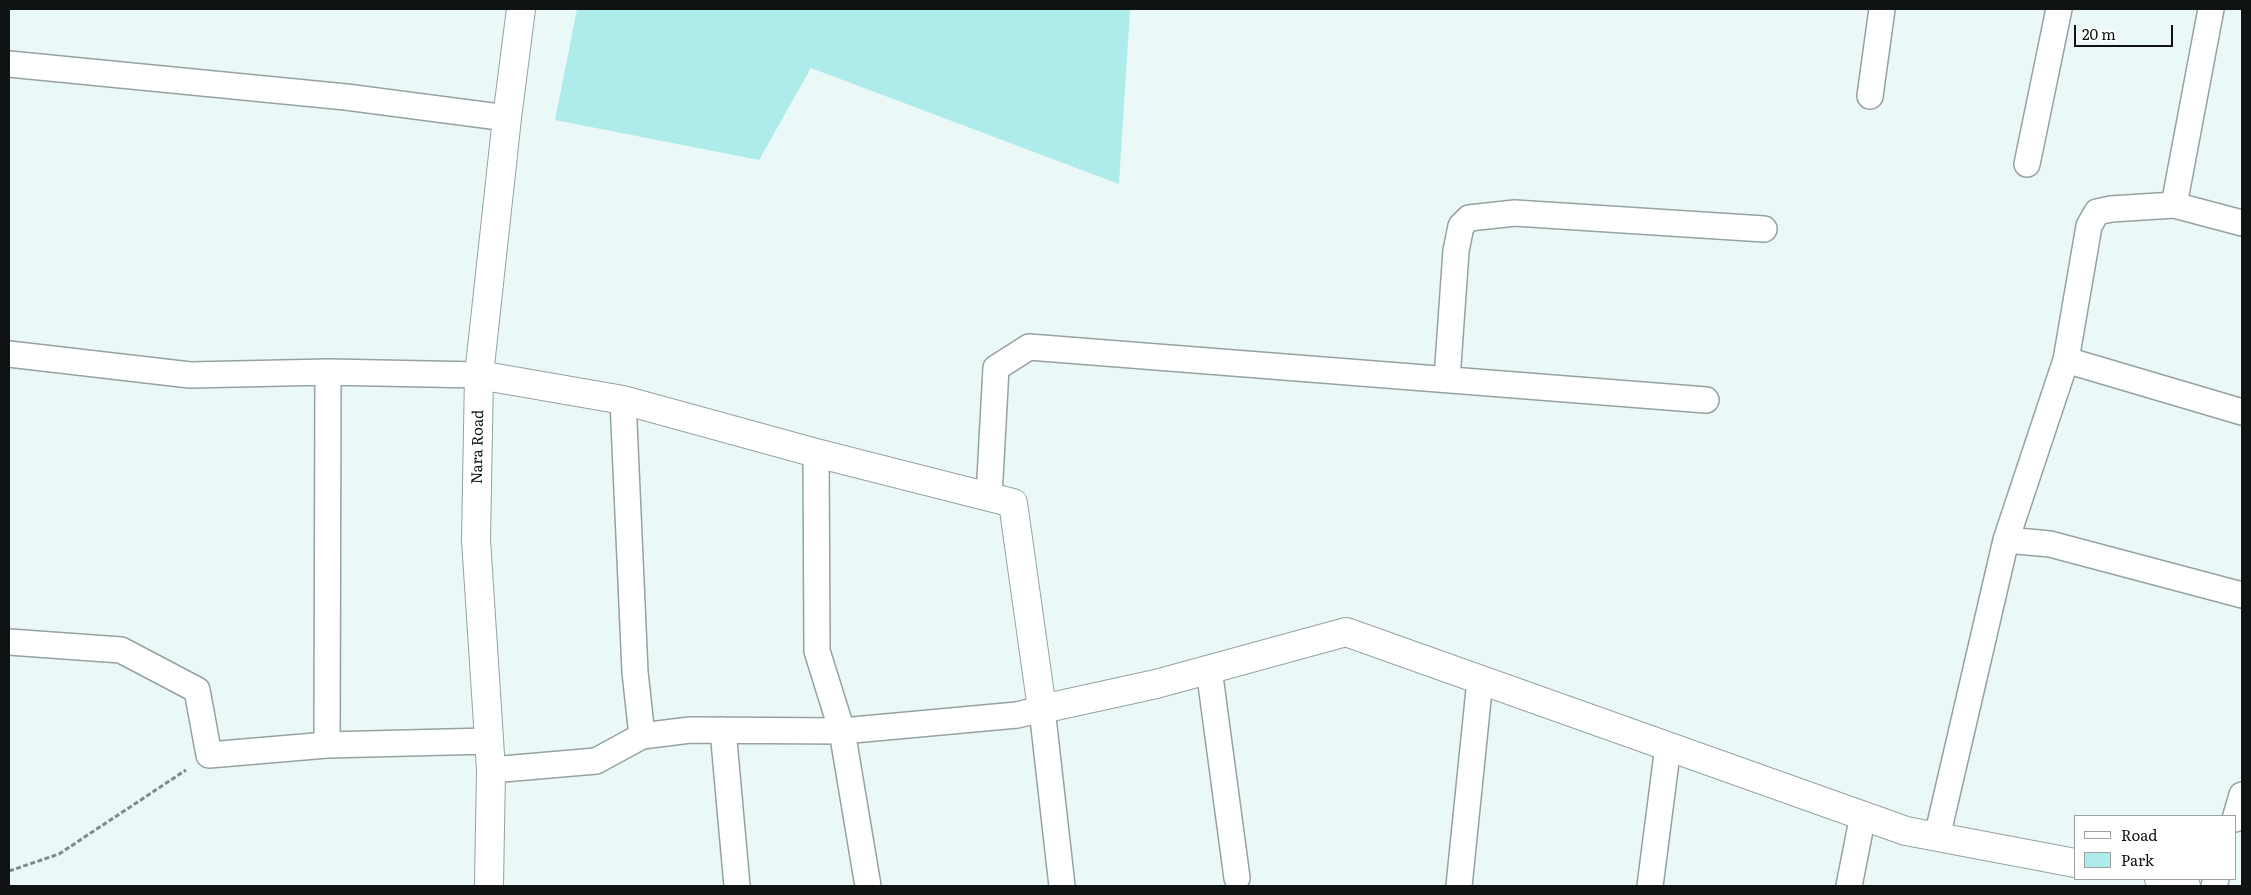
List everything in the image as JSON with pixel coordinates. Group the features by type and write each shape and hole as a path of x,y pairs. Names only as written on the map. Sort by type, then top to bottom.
{"street":[{"name":"Nara Road","path":"489,886 491,770 476,540 479,375 507,118 522,9"},
{"path":"1870,96 1882,9"},
{"path":"2027,164 2059,9"},
{"path":"2174,205 2212,9"},
{"path":"9,64 346,97 507,118"},
{"path":"1937,837 2006,540 2066,360 2090,226 2097,212 2111,208 2174,205 2242,223"},
{"path":"1447,379 1456,251 1461,226 1469,218 1515,213 1764,229"},
{"path":"989,498 996,368 1030,346 1706,400"},
{"path":"9,354 190,375 328,372 479,375 622,400 816,453 1013,503 1042,709 1062,886"},
{"path":"2066,360 2242,412"},
{"path":"327,745 328,372"},
{"path":"622,400 635,672 642,736"},
{"path":"816,453 817,651 842,731 868,886"},
{"path":"2006,540 2050,544 2242,595"},
{"path":"491,770 596,761 642,736 690,730 842,731 1017,715 1156,684 1346,632 1906,831 2074,863"},
{"path":"9,642 121,650 197,690 209,755 327,745 488,741"},
{"path":"1209,669 1236,878"},
{"path":"1460,886 1480,680"},
{"path":"723,730 737,886"},
{"path":"1650,886 1668,746"},
{"path":"2236,816 2242,795"},
{"path":"1849,886 1862,815"},
{"path":"2163,880 2186,886"}],"path":[{"path":"9,871 58,854 209,755"}],"green space":[{"path":"577,9 1130,9 1119,184 811,68 759,160 555,120"}]}
